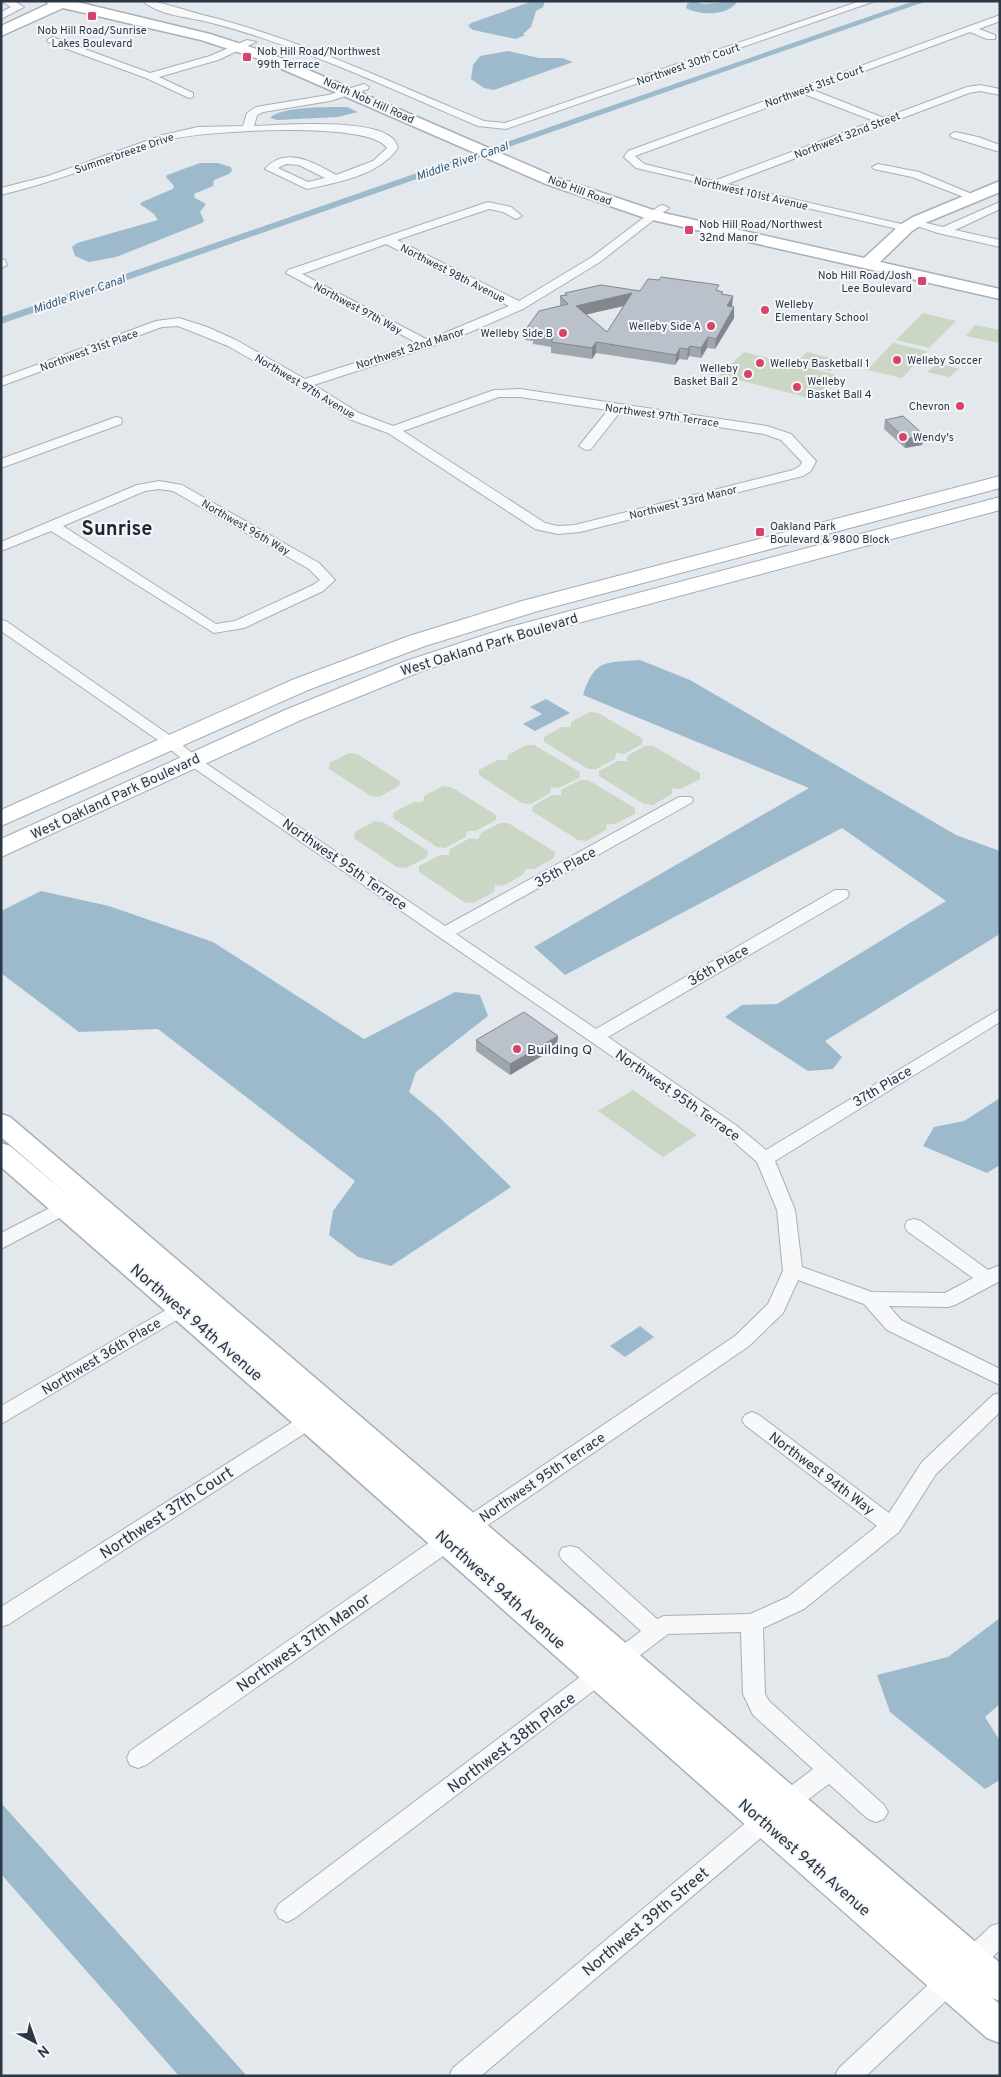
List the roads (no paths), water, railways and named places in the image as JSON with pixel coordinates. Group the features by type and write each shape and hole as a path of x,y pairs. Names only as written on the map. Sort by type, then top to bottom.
{"main road":[{"name":"North Nob Hill Road","path":"83,1 239,43 357,89 513,158"},
{"name":"North Nob Hill Road","path":"58,2 239,43"},
{"path":"1,25 58,2"},
{"path":"1,32 58,2"},
{"name":"Nob Hill Road","path":"513,158 575,190 659,212"},
{"path":"872,260 910,226 1000,186"},
{"path":"659,212 872,260 1000,285"},
{"path":"872,260 1000,294"},
{"name":"West Oakland Park Boulevard","path":"1,819 170,742 350,664 480,620 1000,482"},
{"name":"West Oakland Park Boulevard","path":"1,849 351,690 478,645 1000,503"},
{"name":"Northwest 94th Avenue","path":"1,1123 74,1202"},
{"name":"Northwest 94th Avenue","path":"1,1152 74,1202 320,1413 610,1668 763,1822 1000,2027"},
{"name":"Northwest 94th Avenue","path":"610,1668 787,1802 1000,1985"}],"street":[{"path":"1,16 19,7 6,1"},
{"name":"Northwest 30th Court","path":"148,1 162,8 216,21 302,48 482,124 506,126 870,1"},
{"path":"804,12 821,18"},
{"name":"Northwest 31st Court","path":"629,157 632,153 1000,18"},
{"path":"970,29 991,36"},
{"path":"52,40 150,76 189,95"},
{"path":"150,76 214,58 239,43"},
{"name":"Northwest 32nd Street","path":"715,185 967,90 980,88 1000,92"},
{"path":"248,128 252,113 260,109 330,98 357,89"},
{"path":"804,90 883,121"},
{"name":"Summerbreeze Drive","path":"1,192 52,178 167,137 198,130 330,127 362,130 388,140 393,148 388,156 381,160 334,178 307,186 271,169 274,164 294,160 302,161 334,178"},
{"path":"955,135 974,139 1000,149"},
{"name":"Northwest 101st Avenue","path":"629,157 640,166 715,185 1000,244"},
{"path":"878,167 915,174 973,197"},
{"path":"387,240 488,205 507,209 516,216"},
{"path":"942,231 1000,205"},
{"name":"Northwest 32nd Manor","path":"304,384 470,328 519,306 583,268 659,212"},
{"name":"Northwest 98th Avenue","path":"387,240 519,306"},
{"name":"Northwest 97th Way","path":"387,240 292,273 425,343"},
{"name":"Northwest 31st Place","path":"1,382 160,324 178,322"},
{"name":"Northwest 97th Avenue","path":"178,322 204,330 232,343 304,384 354,416 392,430 540,526 558,530"},
{"name":"Northwest 97th Terrace","path":"392,430 498,393 520,393 779,433 808,461 806,468"},
{"path":"586,446 616,409"},
{"path":"1,464 116,421"},
{"name":"Northwest 33rd Manor","path":"558,530 575,529 798,473 806,468"},
{"name":"Northwest 96th Way","path":"159,485 177,488 314,566 328,580 318,588 239,625 214,629 53,526 142,488 159,485"},
{"path":"1,547 53,526"},
{"name":"Northwest 95th Terrace","path":"1,624 170,742 193,761 731,1130 765,1159 786,1210 793,1271 776,1308 742,1341 458,1534"},
{"name":"35th Place","path":"445,933 685,800"},
{"name":"36th Place","path":"595,1037 841,894"},
{"name":"37th Place","path":"765,1159 1000,1014"},
{"path":"1,1242 74,1202"},
{"path":"793,1271 871,1299 948,1300 993,1276 914,1226"},
{"path":"871,1299 894,1325 1000,1378"},
{"name":"Northwest 36th Place","path":"1,1416 191,1303"},
{"name":"Northwest 38th Place","path":"287,1911 610,1668 664,1625 752,1623 796,1603 892,1526 929,1468 1000,1400"},
{"name":"Northwest 37th Court","path":"1,1618 320,1413"},
{"name":"Northwest 94th Way","path":"752,1420 892,1526"},
{"name":"Northwest 37th Manor","path":"138,1758 458,1534"},
{"path":"570,1554 657,1632"},
{"path":"752,1623 754,1694 760,1708 876,1812"},
{"name":"Northwest 39th Street","path":"462,2076 787,1802 830,1770"},
{"path":"848,2076 1000,1934"}],"water":[{"path":"533,1 545,1 543,7 536,11 531,27 523,34 525,35 516,39 473,30 468,26 471,23"},
{"path":"693,1 704,4 738,1 728,10 706,13 686,8 687,4"},
{"path":"508,51 539,58 562,58 573,62 494,90 484,88 471,79 473,65 480,56"},
{"path":"347,107 358,112 338,117 278,120 270,118 275,114 294,109"},
{"path":"200,163 218,163 231,167 232,171 214,180 213,186 194,194 195,198 206,204 200,212 204,221 202,223 116,257 89,262 75,256 72,247 77,243 158,220 154,214 140,204 173,189 174,186 166,177 167,175"},
{"path":"640,660 690,680 956,835 1000,851 1000,934 825,1041 842,1057 833,1069 808,1071 725,1017 742,1005 777,1004 946,901 842,828 565,975 534,947 809,788 583,695 587,683 597,668 610,663"},
{"path":"546,699 570,713 535,731 523,724 542,714 530,707"},
{"path":"41,891 109,906 213,942 364,1039 455,992 480,995 488,1016 416,1072 409,1092 437,1115 511,1187 391,1266 358,1257 329,1235 333,1211 355,1181 158,1029 79,1032 1,973 1,911"},
{"path":"1000,1098 1000,1165 987,1173 923,1146 934,1127 964,1121"},
{"path":"640,1326 654,1337 625,1357 610,1346"},
{"path":"1000,1618 1000,1704 985,1717 1000,1741 1000,1780 985,1789 890,1712 877,1675 948,1657"},
{"path":"1,1803 247,2076 179,2076 1,1874"}],"waterway":[{"name":"Middle River Canal","path":"1,321 923,1"}],"place":[{"name":"Nob Hill Road/Sunrise Lakes Boulevard","path":"92,16"},
{"name":"Nob Hill Road/Northwest 99th Terrace","path":"247,57"},
{"name":"Nob Hill Road/Northwest 32nd Manor","path":"689,230"},
{"name":"Nob Hill Road/Josh Lee Boulevard","path":"922,281"},
{"name":"Welleby Elementary School","path":"765,310"},
{"name":"Welleby Side A","path":"711,326"},
{"name":"Welleby Side B","path":"563,333"},
{"name":"Welleby Soccer","path":"897,360"},
{"name":"Welleby Basketball 1","path":"760,363"},
{"name":"Welleby Basket Ball 2","path":"748,374"},
{"name":"Welleby Basket Ball 4","path":"797,387"},
{"name":"Chevron","path":"960,406"},
{"name":"Wendy's","path":"903,437"},
{"name":"Oakland Park Boulevard & 9800 Block","path":"760,532"},
{"name":"Building Q","path":"517,1049"}],"district":[{"name":"Sunrise","path":"117,528"}]}
